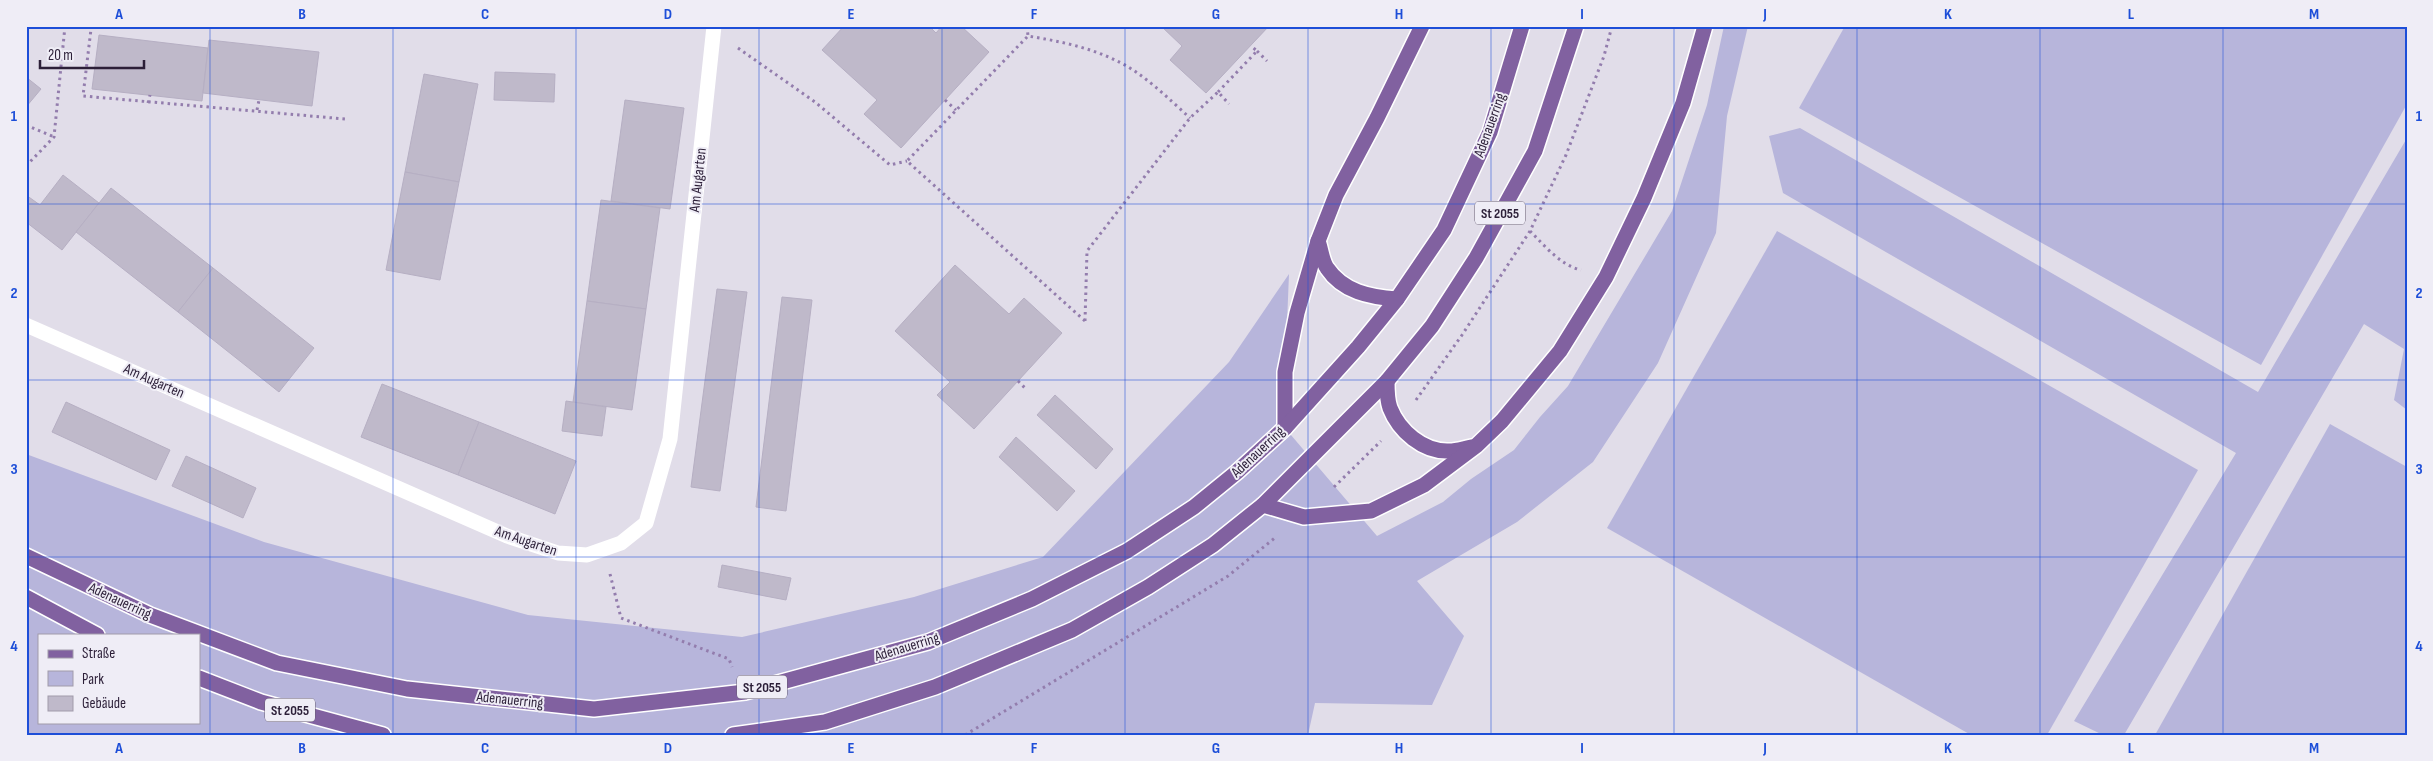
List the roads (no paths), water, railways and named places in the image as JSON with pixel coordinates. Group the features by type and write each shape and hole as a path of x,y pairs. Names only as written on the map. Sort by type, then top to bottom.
{"main road":[{"path":"1285,428 1285,372 1297,313 1318,241 1336,195 1377,118 1422,26"},
{"name":"Adenauerring","path":"26,556 150,615 277,663 407,690 594,709 745,692 928,642 1032,599 1126,551 1194,507 1237,472 1285,428 1358,347 1397,299 1444,230 1490,132 1522,26"},
{"name":"St 2055","path":"733,735 825,722 935,687 1072,630 1148,586 1213,545 1262,505 1387,381 1437,318 1476,258 1535,151 1576,26"},
{"path":"1262,505 1304,517 1371,511 1424,485 1476,446 1502,421 1555,358 1606,277 1644,198 1682,103 1705,26"},
{"path":"1318,241 1326,267 1344,286 1376,298 1397,299"},
{"path":"1387,381 1389,406 1398,424 1413,439 1428,447 1448,451 1476,446"},
{"path":"26,597 95,634"},
{"name":"St 2055","path":"200,678 261,702 382,735"}],"street":[{"name":"Am Augarten","path":"26,325 507,536 558,553 586,555 621,544 646,523 670,439 714,29"}]}
